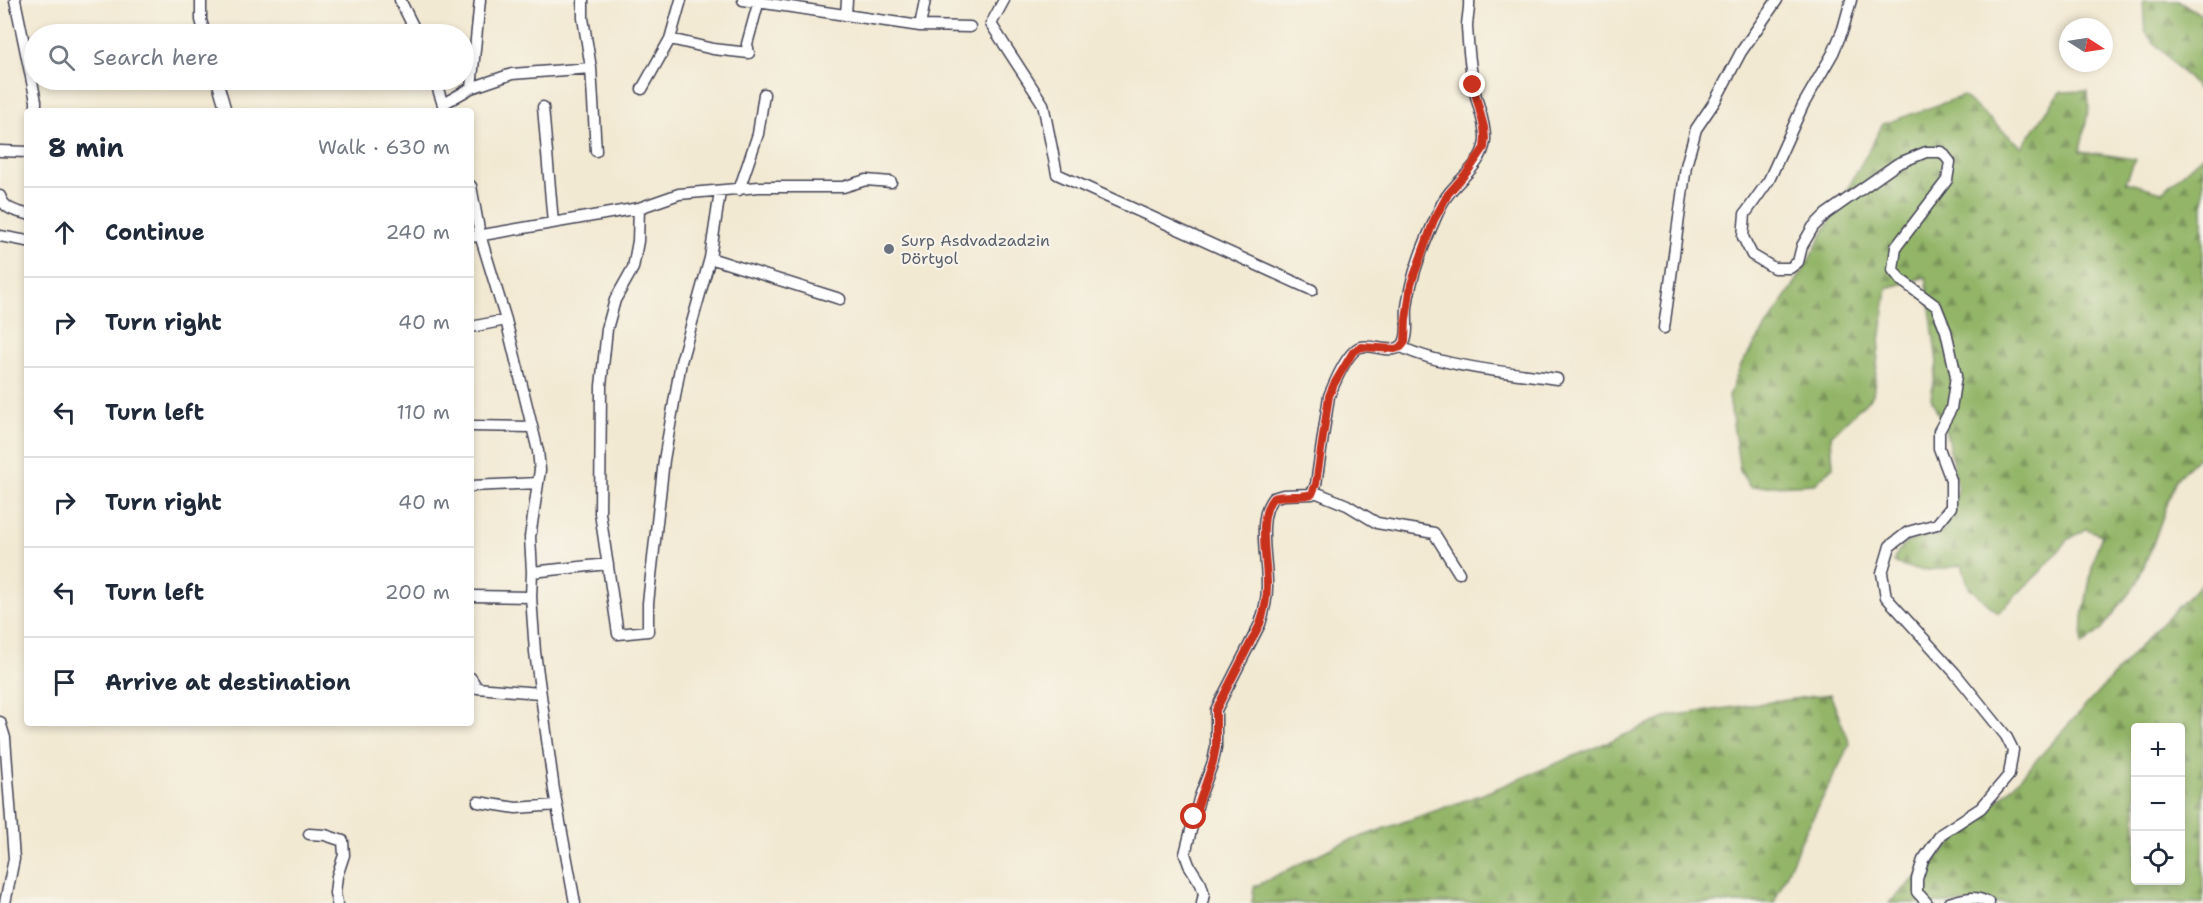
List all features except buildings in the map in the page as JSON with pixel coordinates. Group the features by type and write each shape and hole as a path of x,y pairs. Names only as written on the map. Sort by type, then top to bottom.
{"street":[{"path":"15,0 24,43"},
{"path":"201,0 202,24"},
{"path":"400,0 412,24"},
{"path":"474,59 480,0"},
{"path":"583,0 583,18 591,68 596,151"},
{"path":"642,89 669,39 681,0"},
{"path":"742,0 758,4 780,3 920,26 970,27"},
{"path":"846,14 848,0"},
{"path":"920,26 925,0"},
{"path":"1004,0 991,24 1043,104 1057,174 1312,290"},
{"path":"1401,347 1407,333 1406,320 1411,284 1434,220 1448,194 1484,148 1484,127 1473,85 1469,46 1467,25 1469,0"},
{"path":"1664,328 1686,166 1696,129 1715,101 1741,52 1777,0"},
{"path":"1851,0 1833,53 1803,105 1769,180 1745,214 1743,237 1752,255 1774,268 1790,268 1798,262 1802,246 1813,227 1826,214 1897,164 1926,152 1942,152 1950,162 1947,180 1896,247 1893,270 1901,280 1936,306 1946,332 1956,375 1951,409 1939,431 1939,448 1951,480 1951,507 1937,524 1908,532 1890,546 1882,573 1886,597 1954,673 2006,736 2013,750 2009,775 1981,808 1941,834 1923,860 1917,879 1917,892 1927,903"},
{"path":"669,39 713,49 749,53 747,44 758,4"},
{"path":"474,87 518,72 591,68"},
{"path":"34,90 36,108"},
{"path":"221,90 225,108"},
{"path":"438,90 444,108 468,90"},
{"path":"739,190 758,134 764,94"},
{"path":"543,107 553,223"},
{"path":"0,151 24,152"},
{"path":"476,236 639,208 679,194 759,187 843,187 866,180 891,182"},
{"path":"639,208 637,250 633,268 615,300 607,329 602,386 600,513 618,634 648,631 648,603 664,460 681,362 710,258 720,192"},
{"path":"0,196 10,210 24,213"},
{"path":"474,216 476,236 506,320 539,460 530,537 531,597 540,693 575,903"},
{"path":"0,236 24,240"},
{"path":"710,258 840,299"},
{"path":"474,326 506,320"},
{"path":"1312,494 1316,484 1329,396 1353,352 1361,347 1388,349 1401,347 1419,355 1440,360 1557,379"},
{"path":"474,426 531,427"},
{"path":"474,486 538,483"},
{"path":"1202,903 1204,894 1201,884 1185,854 1194,817 1213,762 1216,747 1216,710 1265,610 1268,589 1264,533 1266,510 1273,498 1283,495 1307,496 1315,492 1347,505 1377,523 1434,533 1459,573"},
{"path":"532,572 608,564"},
{"path":"474,596 531,597"},
{"path":"474,683 477,688 540,693"},
{"path":"0,722 5,738 14,859 5,903"},
{"path":"478,802 516,808 557,805"},
{"path":"309,834 326,834 343,841 344,855 337,876 335,893 337,903"},
{"path":"1949,903 1968,897 1980,898 1989,903"}],"green space":[{"path":"2143,0 2178,0 2203,16 2203,94 2145,33"},
{"path":"2088,91 2089,108 2080,151 2135,159 2126,182 2162,192 2203,155 2203,453 2176,479 2136,584 2101,630 2082,645 2083,617 2094,557 2102,535 2086,529 2069,539 2041,571 1998,613 1969,587 1962,565 1927,570 1893,562 1901,548 1913,540 1943,532 1958,490 1947,435 1931,398 1937,363 1926,277 1887,288 1873,395 1831,436 1833,467 1815,484 1750,487 1740,471 1729,396 1741,365 1801,274 1883,124 1963,96 2022,147 2060,92"},
{"path":"2203,582 2203,903 1889,903 2009,790 2153,632"},
{"path":"1830,694 1850,744 1801,841 1774,903 1252,903 1254,887 1335,846 1483,794 1670,716"}],"place":[{"name":"Surp Asdvadzadzin Dörtyol","path":"889,249"}],"route":[{"path":"1194,817 1213,762 1216,747 1216,710 1265,610 1268,589 1264,533 1268,503 1273,498 1283,495 1307,496 1312,494 1316,484 1329,396 1353,352 1361,347 1395,349 1401,347 1405,342 1411,284 1434,220 1442,202 1478,159 1484,148 1484,127 1473,85"}]}
